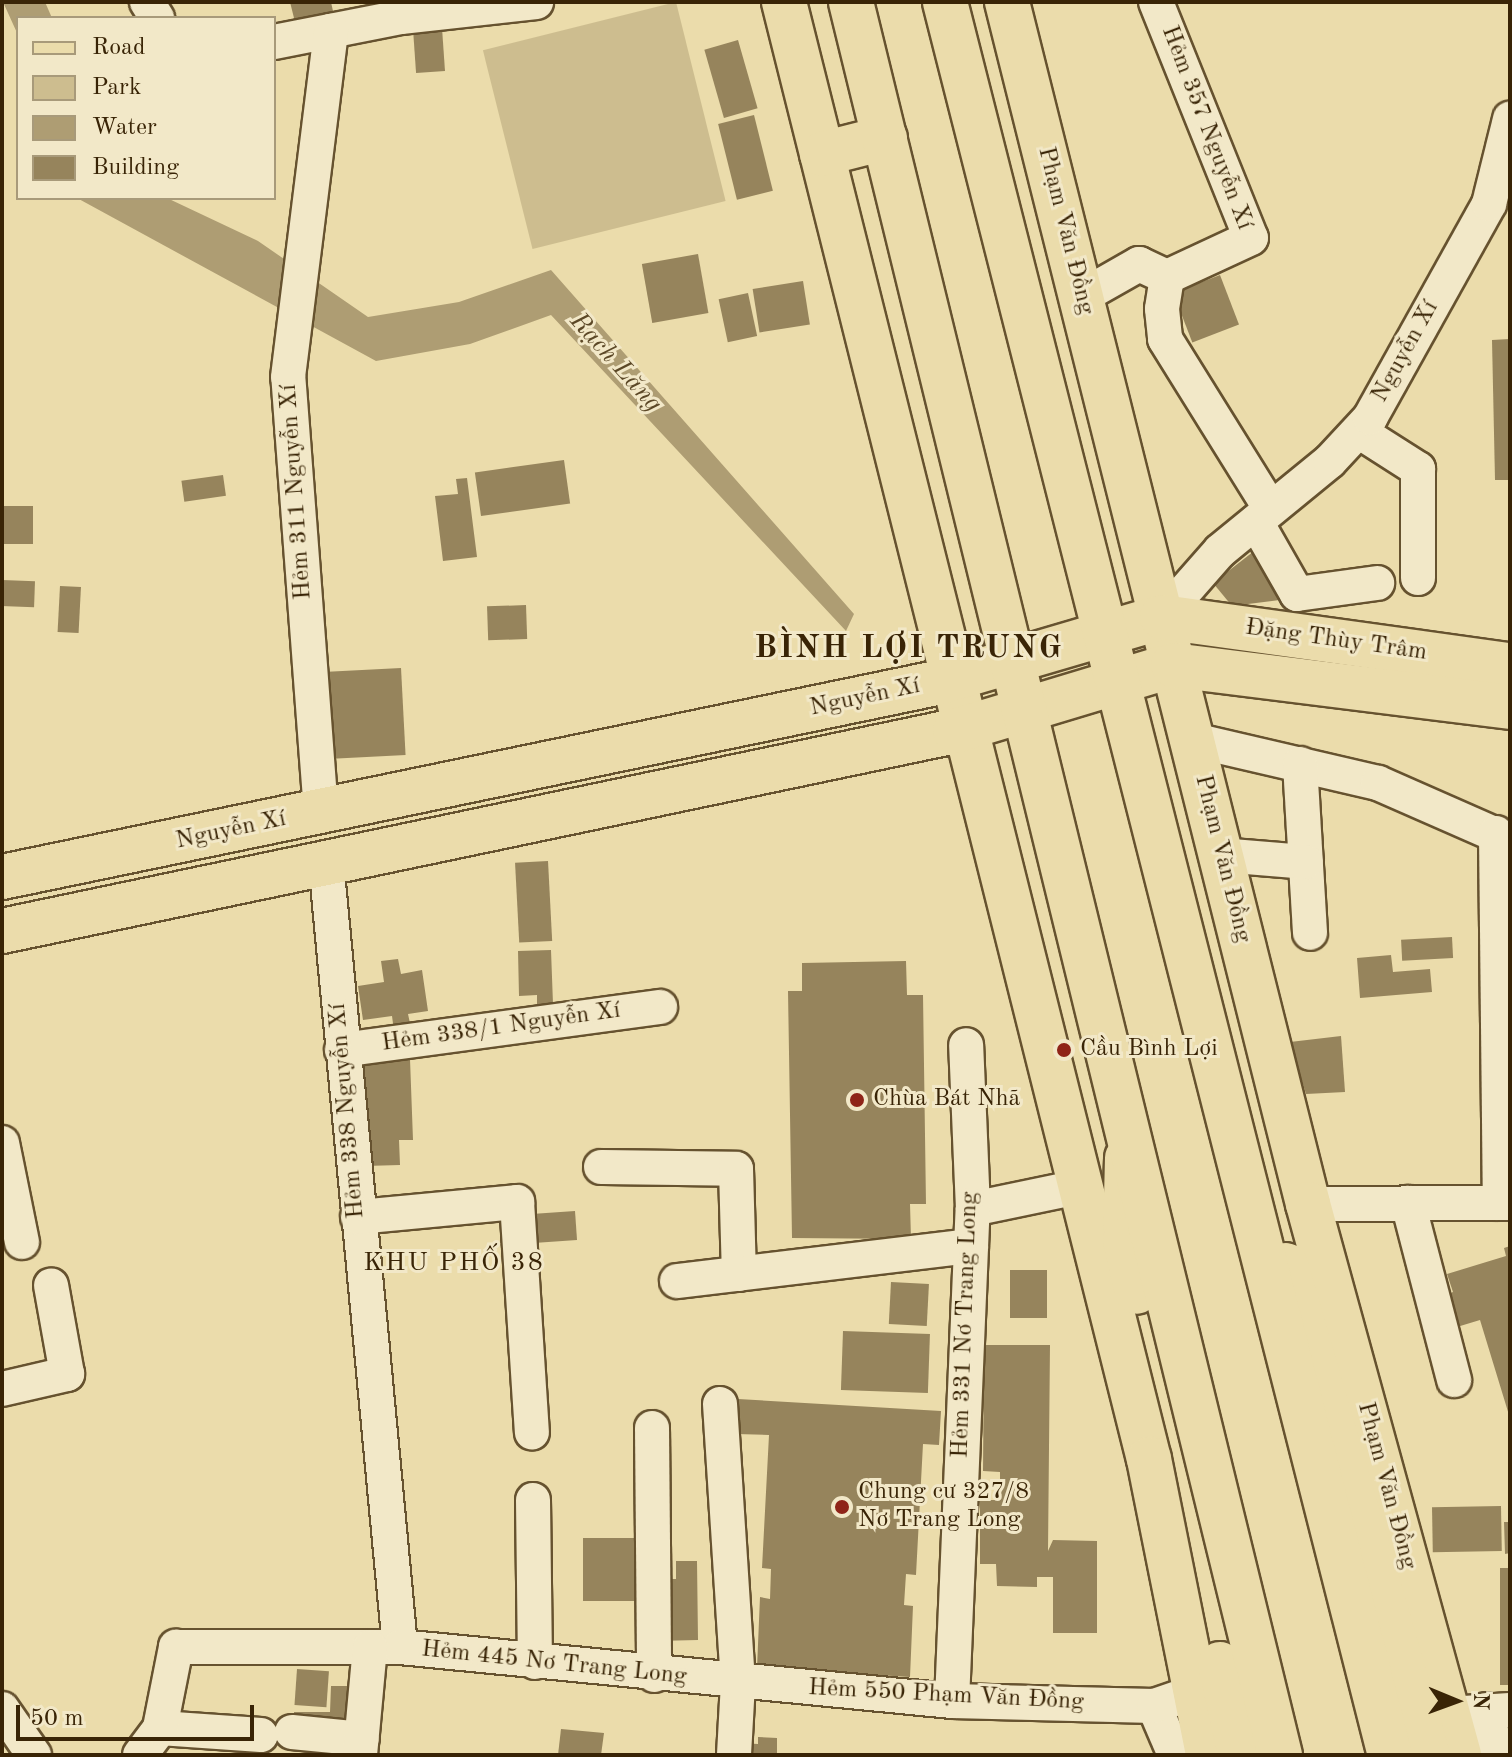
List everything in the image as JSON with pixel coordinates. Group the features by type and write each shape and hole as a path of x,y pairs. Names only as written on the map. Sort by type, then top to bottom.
{"main road":[{"path":"784,2 1083,1186 1149,1459 1195,1692 1249,1751"},
{"path":"851,2 1128,1125 1249,1751"},
{"name":"Phạm Văn Đồng","path":"945,2 1250,1209 1438,1729"},
{"name":"Phạm Văn Đồng","path":"1007,2 1438,1729"},
{"path":"822,154 885,138"},
{"name":"Nguyễn Xí","path":"2,877 953,677 1162,617"},
{"name":"Đặng Thùy Trâm","path":"1162,617 1510,665"},
{"name":"Nguyễn Xí","path":"2,931 965,725 1173,665"},
{"name":"Đặng Thùy Trâm","path":"1173,665 1510,707"},
{"path":"1250,1209 1308,1204"},
{"path":"1438,1729 1459,1755"}],"street":[{"path":"276,42 536,2"},
{"name":"Hẻm 357 Nguyễn Xí","path":"1156,2 1251,238 1167,277"},
{"name":"Hẻm 311 Nguyễn Xí","path":"321,812 288,377 307,247 331,31"},
{"name":"Nguyễn Xí","path":"1162,617 1220,551 1360,432 1500,205 1510,119"},
{"path":"1081,297 1139,264 1167,277 1162,309 1165,339 1264,516 1297,594 1377,583"},
{"path":"1360,432 1418,469 1418,578"},
{"path":"1193,740 1378,783 1503,837 1505,1203 1308,1204"},
{"path":"1300,764 1310,933"},
{"path":"1221,855 1306,862"},
{"name":"Hẻm 338 Nguyễn Xí","path":"326,862 358,1217 385,1647"},
{"name":"Hẻm 338/1 Nguyễn Xí","path":"342,1050 660,1007"},
{"name":"Hẻm 331 Nơ Trang Long","path":"952,1701 973,1209 966,1045"},
{"path":"2,1143 22,1242"},
{"path":"601,1167 736,1169 739,1274"},
{"path":"973,1209 1083,1186"},
{"path":"358,1217 517,1202 532,1433"},
{"path":"1408,1203 1454,1380"},
{"path":"677,1281 971,1246"},
{"path":"2,1389 67,1374 51,1285"},
{"path":"720,1404 738,1683 734,1755"},
{"path":"652,1428 654,1675"},
{"path":"533,1500 535,1662"},
{"name":"Hẻm 445 Nơ Trang Long","path":"140,1755 160,1728 176,1647 385,1647 738,1683"},
{"path":"160,1728 277,1734 361,1747 385,1647"},
{"name":"Hẻm 550 Phạm Văn Đồng","path":"738,1683 952,1701 1154,1706"},
{"path":"1175,1755 1154,1706 1195,1692"},
{"path":"2,1709 34,1755"},
{"name":"Phạm Văn Đồng","path":"1438,1729 1497,1755"}],"green space":[{"path":"676,2 726,201 533,249 483,50"}],"water":[{"path":"3,2 45,2 51,16 16,16 16,31"},
{"name":"Rạch Lăng","path":"81,200 171,200 258,241 368,317 459,302 551,270 854,614 846,631 551,315 470,344 376,361"}],"building":[{"path":"290,2 331,2 336,25 298,34"},
{"path":"442,28 445,71 416,73 413,30"},
{"path":"738,40 758,108 724,118 704,50"},
{"path":"754,115 773,191 737,200 718,124"},
{"path":"698,254 708,313 652,323 642,264"},
{"path":"1220,275 1239,324 1192,342 1173,293"},
{"path":"803,281 810,324 760,332 753,289"},
{"path":"748,293 757,336 728,342 719,299"},
{"path":"1510,339 1510,480 1495,480 1492,340"},
{"path":"564,460 570,504 481,516 475,473"},
{"path":"223,475 226,496 184,502 181,481"},
{"path":"467,478 477,557 443,561 435,496 458,494 456,479"},
{"path":"2,506 33,506 33,544 2,544"},
{"path":"1267,541 1295,598 1232,606 1213,583"},
{"path":"2,580 35,581 34,607 2,606"},
{"path":"60,586 81,587 79,633 58,632"},
{"path":"526,605 527,639 488,640 487,606"},
{"path":"401,668 406,755 323,759 318,672"},
{"path":"548,861 552,941 519,943 515,863"},
{"path":"1452,937 1453,958 1402,961 1401,940"},
{"path":"551,950 553,1004 537,1005 537,995 519,996 518,951"},
{"path":"1391,955 1393,972 1430,969 1432,992 1360,998 1357,958"},
{"path":"398,959 401,974 422,970 428,1011 408,1014 411,1028 394,1031 392,1016 363,1020 358,986 384,982 381,961"},
{"name":"Chùa Bát Nhã","path":"906,961 907,995 923,995 926,1204 910,1204 911,1239 792,1238 788,991 802,991 802,963"},
{"path":"1341,1036 1345,1092 1306,1094 1290,1042"},
{"path":"410,1059 413,1140 399,1140 400,1165 365,1166 362,1060"},
{"path":"575,1211 577,1240 530,1243 528,1214"},
{"path":"1510,1246 1509,1415 1480,1320 1447,1330 1437,1298 1453,1292 1447,1274 1506,1256 1504,1248"},
{"path":"1010,1270 1047,1270 1047,1318 1010,1318"},
{"path":"891,1282 929,1284 927,1326 889,1324"},
{"path":"843,1331 930,1334 928,1393 841,1390"},
{"path":"984,1345 1050,1345 1048,1551 1053,1540 1097,1541 1097,1633 1053,1633 1053,1577 1037,1577 1037,1587 997,1586 996,1564 980,1564 980,1500 1000,1500 1000,1472 983,1471"},
{"name":"Chung cư 327/8 Nơ Trang Long","path":"738,1399 941,1411 939,1445 923,1444 916,1575 906,1574 904,1605 913,1606 910,1677 757,1668 760,1597 770,1599 771,1569 762,1568 769,1435 736,1434"},
{"path":"1501,1506 1502,1551 1433,1552 1432,1507"},
{"path":"1504,1522 1510,1522 1510,1553 1505,1554"},
{"path":"583,1538 642,1538 642,1601 583,1601"},
{"path":"676,1561 697,1561 698,1640 656,1641 655,1579 676,1579"},
{"path":"1500,1568 1510,1568 1510,1685 1500,1685"},
{"path":"297,1669 329,1671 326,1707 294,1705"},
{"path":"331,1686 349,1686 348,1737 293,1732 294,1712 330,1712"},
{"path":"561,1729 604,1733 601,1755 558,1755"},
{"path":"758,1737 777,1738 777,1755 740,1755 741,1743 758,1744"}],"place":[{"name":"Cầu Bình Lợi","path":"1064,1050"},
{"name":"Chùa Bát Nhã","path":"857,1100"},
{"name":"Chung cư 327/8 Nơ Trang Long","path":"842,1507"}],"district":[{"name":"BÌNH LỢI TRUNG","path":"909,649"},
{"name":"KHU PHỐ 38","path":"454,1264"}]}
